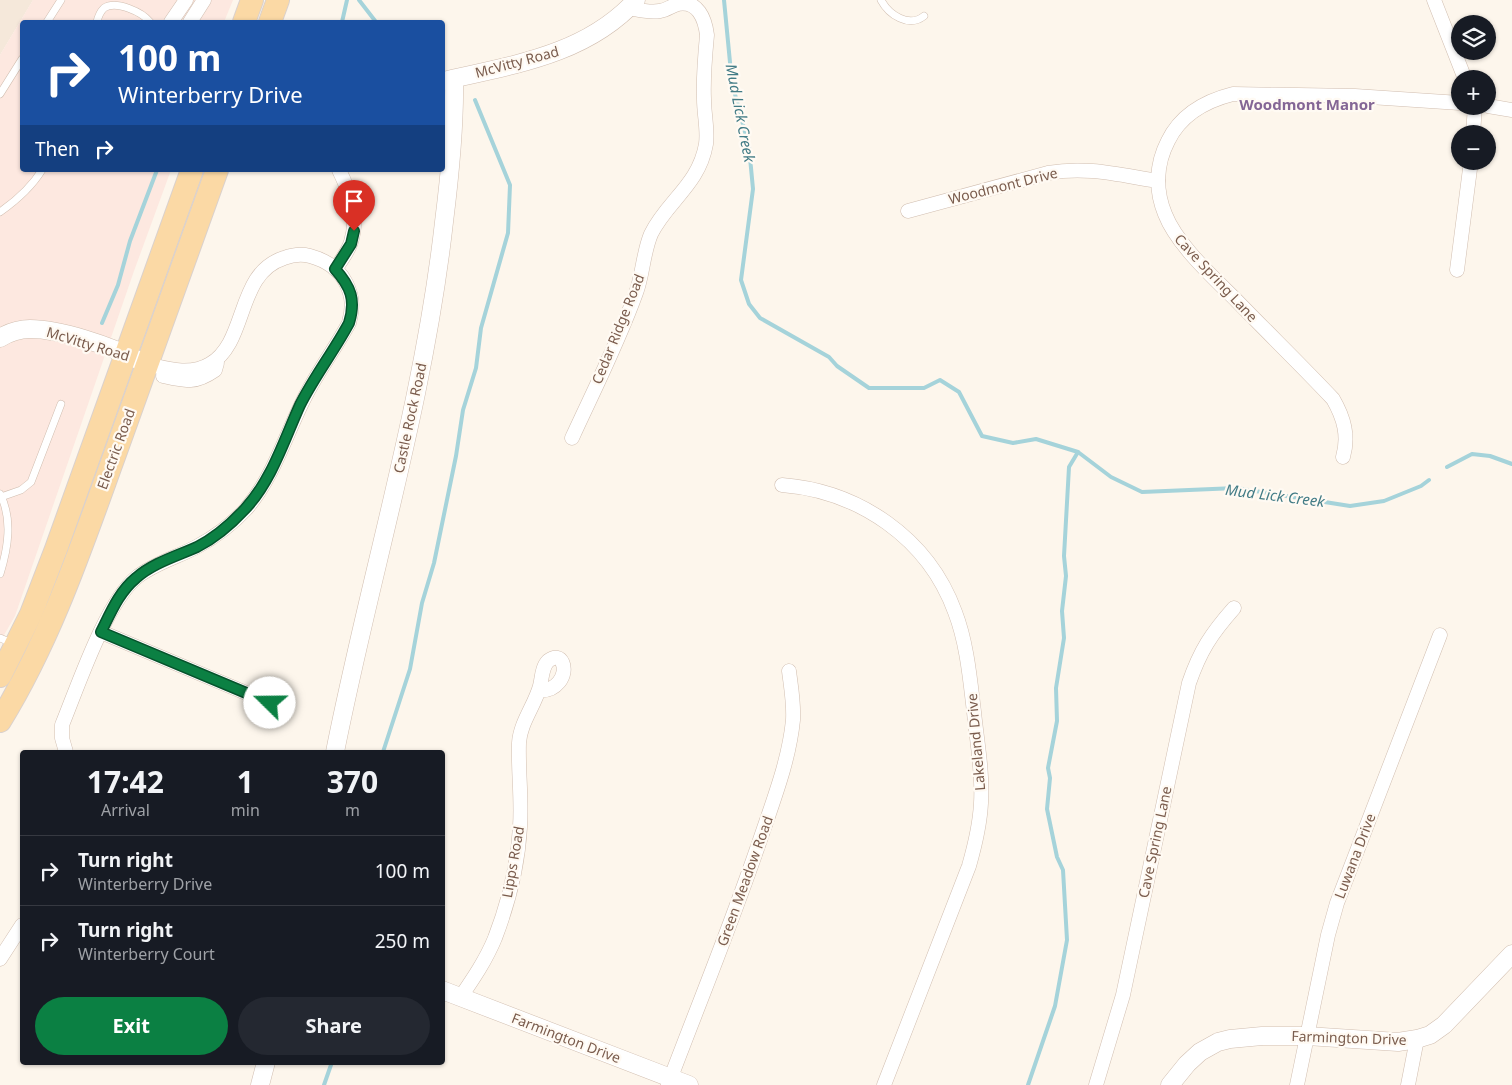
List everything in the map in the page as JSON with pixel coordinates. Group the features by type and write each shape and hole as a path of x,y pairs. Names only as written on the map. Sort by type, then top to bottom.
{"main road":[{"path":"245,20 252,0"},
{"path":"271,20 278,0"},
{"name":"Electric Road","path":"0,676 8,642 56,549 191,172"},
{"name":"Electric Road","path":"0,721 54,618 216,172"}],"street":[{"path":"172,20 186,0"},
{"path":"191,20 204,0"},
{"path":"1434,0 1461,70"},
{"name":"McVitty Road","path":"448,80 528,62 565,49 605,28 633,4"},
{"name":"Cedar Ridge Road","path":"572,438 618,339 637,291 651,235 659,221 678,200 694,176 706,144 707,124 704,100 707,35 706,24 702,14 694,4 677,4 666,10 645,12 633,4"},
{"name":"Castle Rock Road","path":"335,750 415,402 433,308 452,154 454,109 448,80"},
{"name":"Cave Spring Lane","path":"1343,457 1346,435 1344,422 1333,399 1212,277 1172,230 1164,214 1159,196 1160,159 1164,147 1178,124 1188,115 1201,105 1233,94 1355,96 1451,102"},
{"path":"1496,107 1512,110"},
{"name":"Woodmont Drive","path":"908,211 1048,173 1068,170 1088,170 1158,181"},
{"path":"1458,270 1470,170"},
{"path":"335,269 351,244 354,231 351,199 347,186 339,172"},
{"path":"65,750 62,738 62,725 101,632 115,604 125,589 137,577 150,568 199,546 231,523 246,508 262,487 301,404 349,323 352,312 350,292 344,280 335,269 317,258 306,255 289,256 267,266 252,286 232,336 218,357 215,370 204,378 185,382 162,376 147,364"},
{"name":"McVitty Road","path":"0,338 28,328 48,330 126,354 147,364"},
{"name":"Lakeland Drive","path":"782,485 816,490 871,511 904,535 922,553 944,586 955,613 969,673 981,781 981,802 976,843 969,866 884,1085"},
{"name":"Cave Spring Lane","path":"1096,1085 1123,995 1188,683 1206,642 1234,608"},
{"path":"101,632 270,703"},
{"name":"Luwana Drive","path":"1297,1085 1328,935 1337,903 1440,635"},
{"name":"Green Meadow Road","path":"670,1081 742,891 778,786 793,720 794,700 789,671"},
{"name":"Lipps Road","path":"460,998 477,974 493,943 508,894 517,854 520,826 519,740 529,710 539,690"},
{"path":"0,959 20,928"},
{"name":"Farmington Drive","path":"1170,1085 1187,1064 1200,1052 1218,1042 1230,1039 1262,1036 1307,1036 1398,1042 1430,1035 1444,1025 1512,954"},
{"name":"Farmington Drive","path":"445,991 670,1081 690,1085"},
{"path":"1408,1085 1418,1039"},
{"path":"260,1085 265,1065"}],"lane":[{"path":"48,20 61,0"},
{"path":"881,0 888,11 896,17 905,20 915,20 924,16"},
{"path":"98,20 107,2 128,8 141,14 148,20"},
{"path":"0,94 20,62"},
{"path":"0,212 20,197 35,182 41,172"},
{"path":"0,574 8,541 9,522 1,496 22,490 31,482 61,404"}],"shaded area":[{"path":"0,0 33,0 20,20 0,55"},
{"path":"33,0 233,0 225,20 21,20"},
{"path":"20,22 20,172 170,172 134,271 15,616 0,642 0,55"}],"waterway":[{"path":"342,20 347,0"},
{"path":"359,0 374,20"},
{"name":"Mud Lick Creek","path":"724,0 732,83 749,147 753,189 741,280 749,304 760,318 829,357 837,366 869,388 924,388 940,380 959,392 982,436 1013,443 1036,439 1078,452 1111,477 1142,492 1236,488 1350,506 1384,501 1421,486 1429,480"},
{"path":"384,750 410,669 422,603 434,563 456,456 463,410 476,368 481,328 508,233 510,185 475,100"},
{"path":"102,323 118,285 130,241 156,172"},
{"path":"1028,1085 1055,1006 1067,940 1063,870 1057,857 1047,809 1050,778 1048,768 1057,721 1056,688 1064,638 1062,611 1066,576 1064,556 1069,467 1078,452"},
{"name":"Mud Lick Creek","path":"1447,467 1472,454 1490,456 1512,464"},
{"path":"324,1085 331,1065"}],"district":[{"name":"Woodmont Manor","path":"1307,105"}],"route":[{"path":"270,703 101,632 115,604 125,589 137,577 150,568 209,540 231,523 246,508 262,487 301,404 336,348 349,323 352,312 350,292 344,280 335,269 346,254 354,231"}]}
